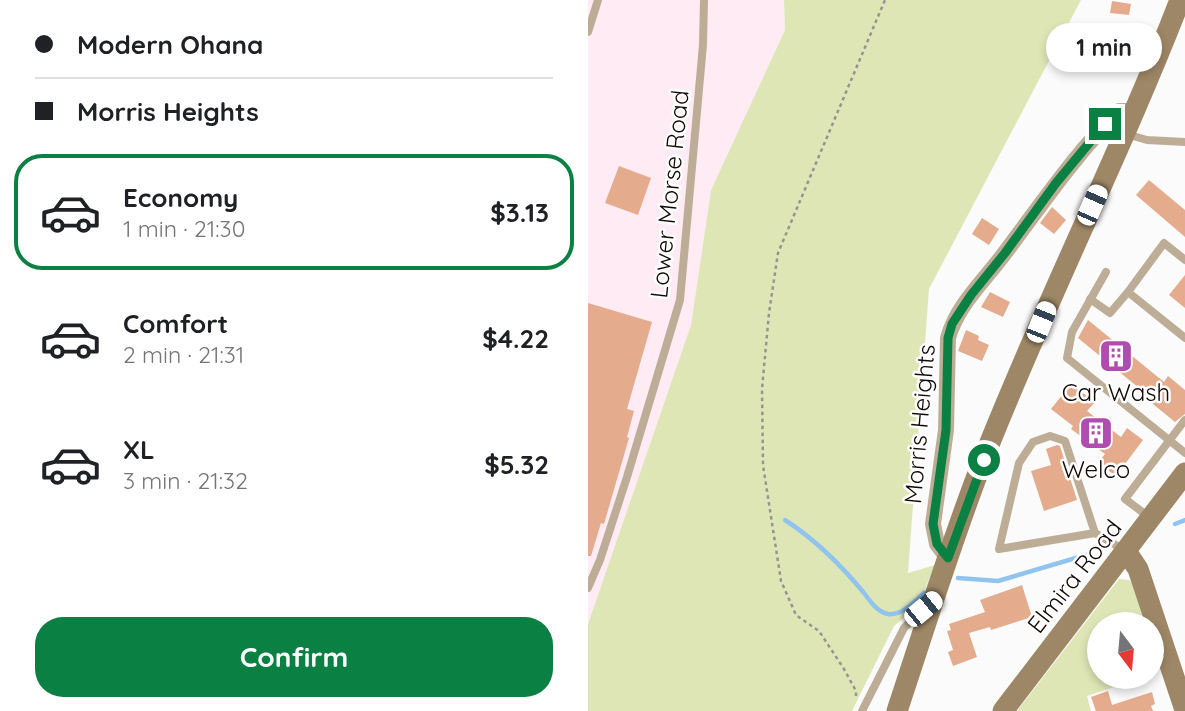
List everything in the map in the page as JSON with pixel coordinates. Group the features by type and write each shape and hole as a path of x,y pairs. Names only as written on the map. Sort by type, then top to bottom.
{"street":[{"path":"897,711 984,460 1180,0"},
{"name":"Morris Heights","path":"948,558 937,544 933,524 946,430 948,338 952,324 1056,183 1105,124 1119,111 1133,111"},
{"name":"Elmira Road","path":"1003,711 1185,473"},
{"path":"1126,551 1138,569 1185,710"}],"lane":[{"path":"588,32 598,0"},
{"name":"Lower Morse Road","path":"588,588 627,477 680,300 703,44 704,0"},
{"path":"1123,134 1147,140 1185,142"},
{"path":"1090,299 1110,313 1164,243 1185,260"},
{"path":"1107,272 1072,332 1067,358 1185,453"},
{"path":"1128,292 1185,338"},
{"path":"1151,518 1125,499 1185,421"},
{"path":"1095,533 1065,441 1050,436 1033,442 1019,463 999,549 1095,533 1126,551"},
{"path":"862,711 904,628 911,618 935,599"}],"path":[{"path":"856,701 856,691 844,668 819,631 796,615 781,581 763,465 762,390 778,253 885,0"}],"shaded area":[{"path":"588,0 784,0 785,30 711,190 691,325 588,624"}],"green space":[{"path":"784,0 1081,0 929,289 908,573 935,565 918,606 894,626 852,711 588,711 588,624 691,325 711,190 785,30"},
{"path":"1119,579 1129,580 1133,584 1142,612 1094,612"},
{"path":"1087,620 1087,690 1105,690 1087,696 1091,711 1017,711"}],"building":[{"path":"1112,1 1131,4 1129,15 1110,13"},
{"path":"1093,55 1110,63 1106,72 1089,66"},
{"path":"619,166 651,178 638,215 605,203"},
{"path":"1149,180 1185,210 1185,237 1136,195"},
{"path":"1052,207 1066,220 1054,234 1040,223"},
{"path":"982,218 999,229 989,245 972,234"},
{"path":"1185,275 1185,308 1169,295"},
{"path":"990,292 1010,302 1003,317 981,307"},
{"path":"588,303 652,322 627,409 634,411 627,437 629,438 604,524 601,523 591,556 588,556"},
{"name":"Car Wash","path":"1088,320 1164,382 1168,376 1185,390 1185,414 1175,422 1148,400 1150,397 1078,338"},
{"path":"966,330 989,345 982,361 958,351"},
{"name":"Welco","path":"1071,384 1095,402 1087,411 1121,437 1127,428 1143,440 1116,476 1098,463 1105,454 1071,429 1073,426 1051,409"},
{"path":"1060,446 1077,500 1044,511 1031,471 1051,465 1046,449"},
{"path":"1022,585 1032,617 991,630 990,627 969,633 977,657 953,666 948,652 953,650 947,631 951,630 949,624 985,612 980,600"},
{"path":"1108,691 1112,705 1152,692 1155,704 1151,706 1153,711 1096,711 1091,697"}],"waterway":[{"path":"785,520 828,554 880,611 898,613 908,608 924,593"},
{"path":"1175,524 1185,520"},
{"path":"958,578 998,581 1086,555"}],"place":[{"name":"Car Wash","path":"1116,356"},
{"name":"Welco","path":"1096,433"}],"route":[{"path":"984,460 948,558 937,544 933,524 946,430 948,338 952,324 1029,218 1105,124"}]}
